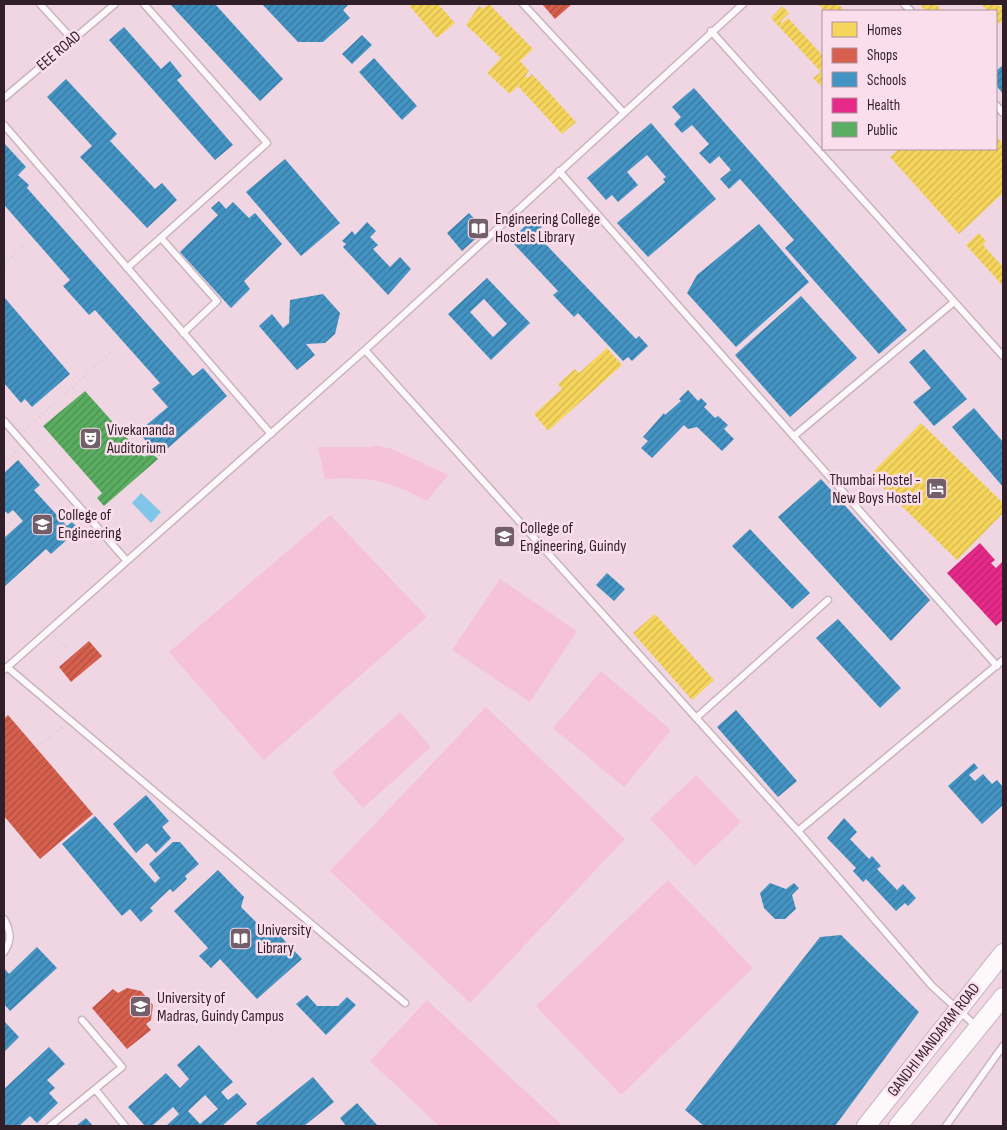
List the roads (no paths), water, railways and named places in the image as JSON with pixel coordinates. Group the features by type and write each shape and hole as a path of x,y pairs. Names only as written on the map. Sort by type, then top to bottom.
{"main road":[{"name":"GANDHI MANDAPAM ROAD","path":"866,1126 956,1010 1003,954"},
{"name":"GANDHI MANDAPAM ROAD","path":"898,1126 1003,997"}],"lane":[{"path":"40,4 72,40"},
{"name":"EEE ROAD","path":"4,98 115,4"},
{"path":"127,268 267,143 144,4"},
{"path":"523,4 623,112"},
{"path":"405,1003 71,720 5,668 365,350 711,31 743,4"},
{"path":"711,31 1003,356"},
{"path":"4,125 271,434"},
{"path":"559,171 997,666"},
{"path":"161,238 217,302 183,333"},
{"path":"794,436 954,302"},
{"path":"365,350 798,831 932,986 956,1010 978,1028"},
{"path":"4,421 126,560"},
{"path":"696,718 828,600"},
{"path":"798,831 1003,660"},
{"path":"4,920 10,933 9,942 4,952"},
{"path":"50,1126 122,1067 82,1020"},
{"path":"946,1126 1003,1046"},
{"path":"95,1089 125,1126"}],"water":[{"path":"141,493 161,512 151,523 132,503"}],"place":[{"name":"Engineering College Hostels Library","path":"479,228"},
{"name":"Vivekananda Auditorium","path":"91,439"},
{"name":"Thumbai Hostel - New Boys Hostel","path":"937,489"},
{"name":"College of Engineering","path":"42,524"},
{"name":"College of Engineering, Guindy","path":"504,537"},
{"name":"University Library","path":"241,939"},
{"name":"University of Madras, Guindy Campus","path":"141,1007"}]}
